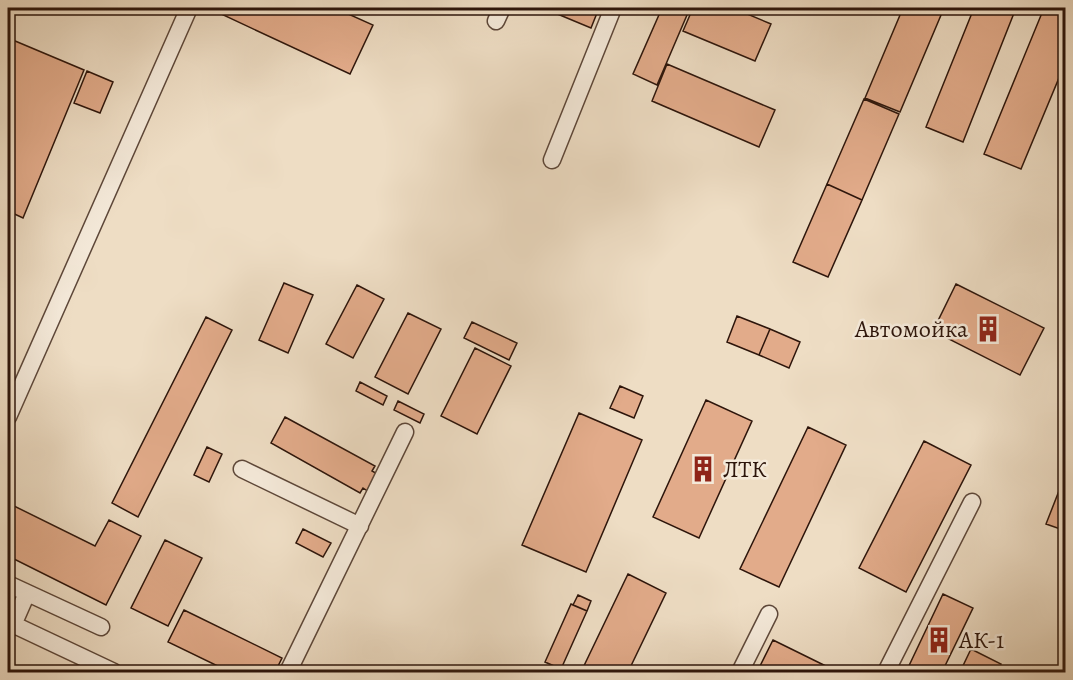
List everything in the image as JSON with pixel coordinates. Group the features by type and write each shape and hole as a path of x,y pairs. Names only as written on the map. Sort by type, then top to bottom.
{"street":[{"path":"8,417 189,8"},
{"path":"552,160 613,8"},
{"path":"288,672 405,432"},
{"path":"242,469 360,526"},
{"path":"886,672 972,502"},
{"path":"8,585 101,627"},
{"path":"27,593 10,623 114,672"},
{"path":"740,672 769,614"}],"building":[{"path":"222,8 335,8 373,25 350,74 219,13"},
{"path":"543,8 599,8 591,28"},
{"path":"662,8 690,8 657,85 633,74"},
{"path":"693,8 733,8 771,24 755,61 683,31"},
{"path":"903,8 944,8 900,112 865,98"},
{"path":"974,8 1016,8 963,142 926,127"},
{"path":"1044,8 1066,15 1066,61 1021,169 984,154"},
{"path":"8,38 84,70 23,218 8,211"},
{"path":"667,64 775,110 759,147 652,101"},
{"path":"87,71 113,82 100,113 74,103"},
{"path":"864,99 899,114 862,200 827,184"},
{"path":"827,184 862,200 828,277 793,262"},
{"path":"284,283 313,295 288,353 259,340"},
{"name":"Автомойка","path":"956,284 1044,328 1020,375 933,331"},
{"path":"357,285 384,299 353,358 326,344"},
{"path":"408,313 441,329 408,394 375,377"},
{"path":"737,316 770,329 759,355 727,342"},
{"path":"206,317 232,330 138,517 112,503"},
{"path":"472,322 517,343 509,360 464,338"},
{"path":"770,329 800,342 789,368 759,355"},
{"path":"475,348 511,366 477,434 441,416"},
{"path":"360,382 387,396 383,405 356,391"},
{"path":"620,386 643,396 634,418 610,408"},
{"name":"ЛТК","path":"706,400 752,421 699,538 653,517"},
{"path":"398,401 424,414 420,423 394,410"},
{"path":"579,413 642,440 586,572 522,545"},
{"path":"285,417 375,466 372,471 379,475 369,492 363,488 360,493 271,443"},
{"path":"808,427 846,445 779,587 740,569"},
{"path":"924,441 971,465 906,592 859,568"},
{"path":"207,447 222,454 209,482 194,475"},
{"path":"1066,473 1066,531 1046,524"},
{"path":"8,503 95,546 109,520 141,536 106,605 8,556"},
{"path":"303,529 331,543 323,557 296,543"},
{"path":"165,540 202,558 168,626 131,608"},
{"path":"628,574 666,593 628,672 581,672"},
{"name":"АК-1","path":"943,594 973,608 942,672 906,672"},
{"path":"578,595 591,601 587,611 573,605"},
{"path":"571,604 587,611 561,669 545,662"},
{"path":"184,610 282,658 275,672 230,672 168,642"},
{"path":"773,640 838,672 757,672"},
{"path":"971,649 1001,664 997,672 960,672"}],"place":[{"name":"Автомойка","path":"988,329"},
{"name":"ЛТК","path":"703,469"},
{"name":"АК-1","path":"939,640"}]}
